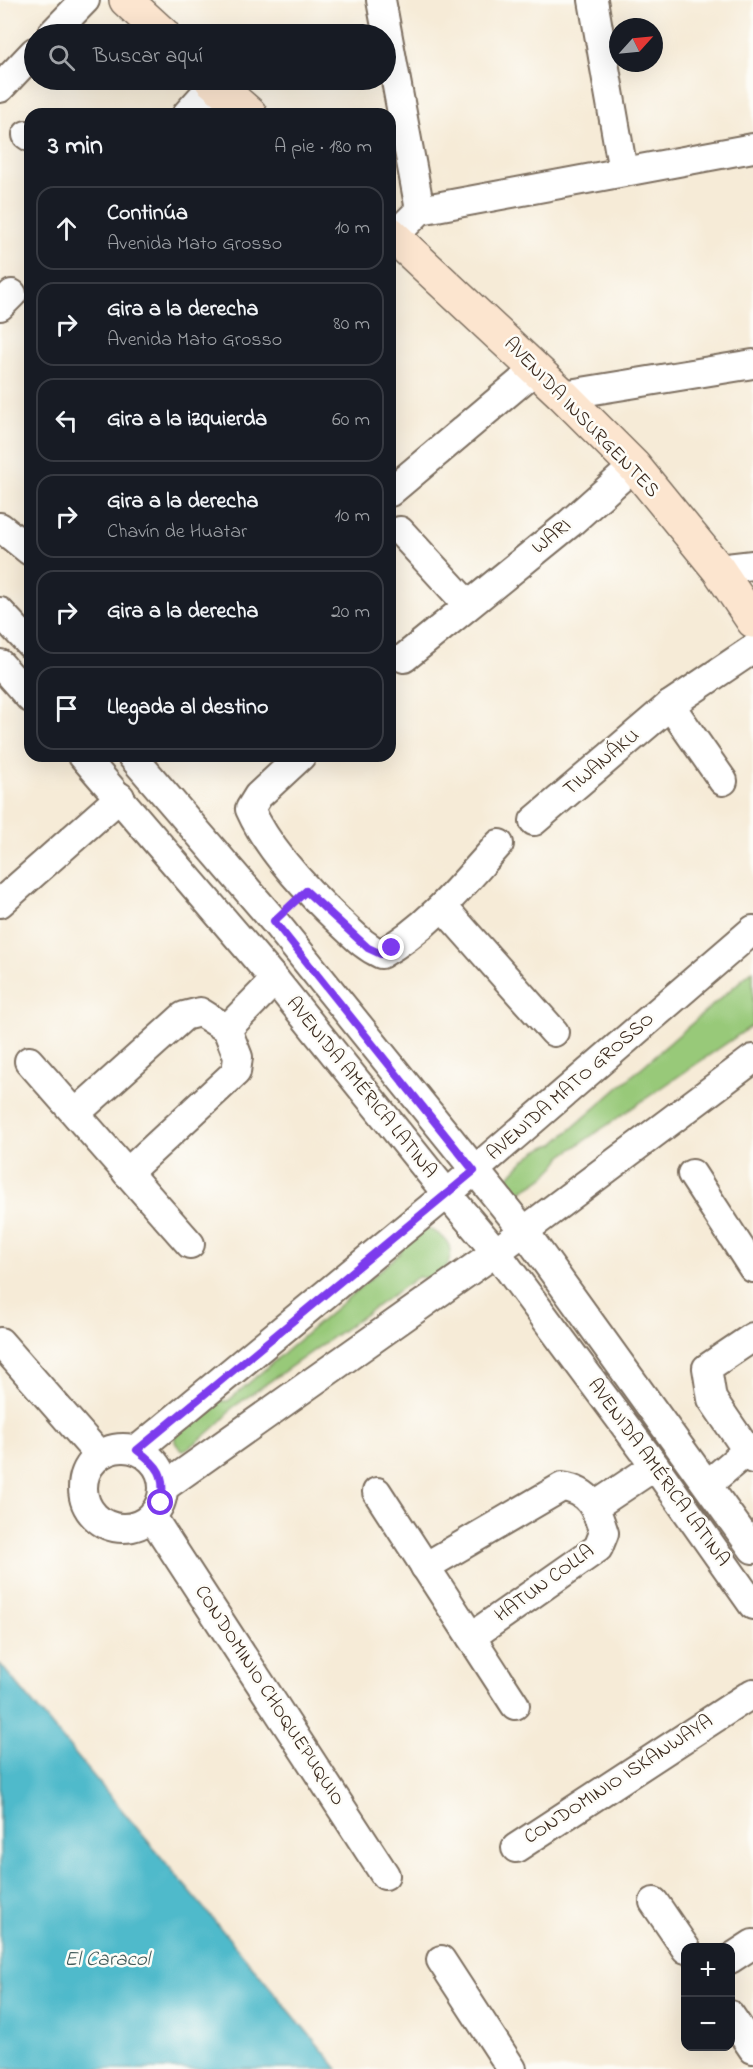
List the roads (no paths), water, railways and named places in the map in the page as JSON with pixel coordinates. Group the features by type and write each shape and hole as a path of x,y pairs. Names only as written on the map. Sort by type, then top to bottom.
{"main road":[{"path":"126,0 152,24"},
{"path":"223,90 243,108"},
{"name":"AVENIDA INSURGENTES","path":"396,238 536,369 634,466 718,569 753,621"}],"street":[{"path":"62,24 85,0"},
{"path":"381,0 385,24"},
{"path":"593,0 623,171"},
{"path":"0,88 24,63"},
{"path":"396,81 420,210"},
{"path":"192,108 206,90"},
{"path":"396,231 420,210 753,148"},
{"path":"563,395 753,364"},
{"path":"396,487 536,369"},
{"name":"WARI","path":"404,658 568,524 634,466"},
{"path":"0,527 24,546"},
{"path":"400,531 468,605"},
{"path":"718,569 753,565"},
{"path":"0,612 24,638"},
{"name":"TIWANÁKU","path":"534,821 670,705 753,649"},
{"path":"0,664 24,691"},
{"path":"670,705 723,780"},
{"name":"AVENIDA AMÉRICA LATINA","path":"88,762 275,980 496,1252 655,1466 753,1605"},
{"name":"AVENIDA AMÉRICA LATINA","path":"138,762 289,907 474,1171 524,1231 753,1549"},
{"path":"295,762 258,796 250,808 289,907 381,954 392,948 443,907 499,844"},
{"path":"0,903 120,797"},
{"path":"443,907 555,1032"},
{"name":"AVENIDA MATO GROSSO","path":"137,1450 447,1194 753,930"},
{"path":"227,1029 275,980"},
{"path":"76,1113 184,1016 200,1012 227,1029 238,1057 236,1072 127,1173"},
{"path":"164,1487 496,1252 753,1059"},
{"path":"29,1061 190,1244"},
{"path":"692,1174 753,1268"},
{"path":"708,1484 750,1455 712,1399 707,1368 753,1336"},
{"path":"0,1342 99,1455"},
{"path":"118,1448 137,1450 156,1464 164,1487 161,1503 152,1517 136,1527 117,1529 99,1521 87,1507 82,1488 87,1469 99,1455 118,1448"},
{"path":"425,1567 562,1487 575,1489 595,1506 655,1466"},
{"path":"377,1492 515,1705"},
{"name":"HATUN COLLA","path":"471,1637 598,1548 604,1533 595,1506"},
{"name":"CONDOMINIO CHOQUEPUQUIO","path":"152,1517 385,1875"},
{"name":"CONDOMINIO ISKANWAYA","path":"516,1848 753,1693"},
{"path":"654,1902 682,1943"},
{"path":"735,1956 753,1944"},
{"path":"441,1960 512,2069"}],"water":[{"name":"El Caracol","path":"0,1664 338,2069 0,2069"}]}
